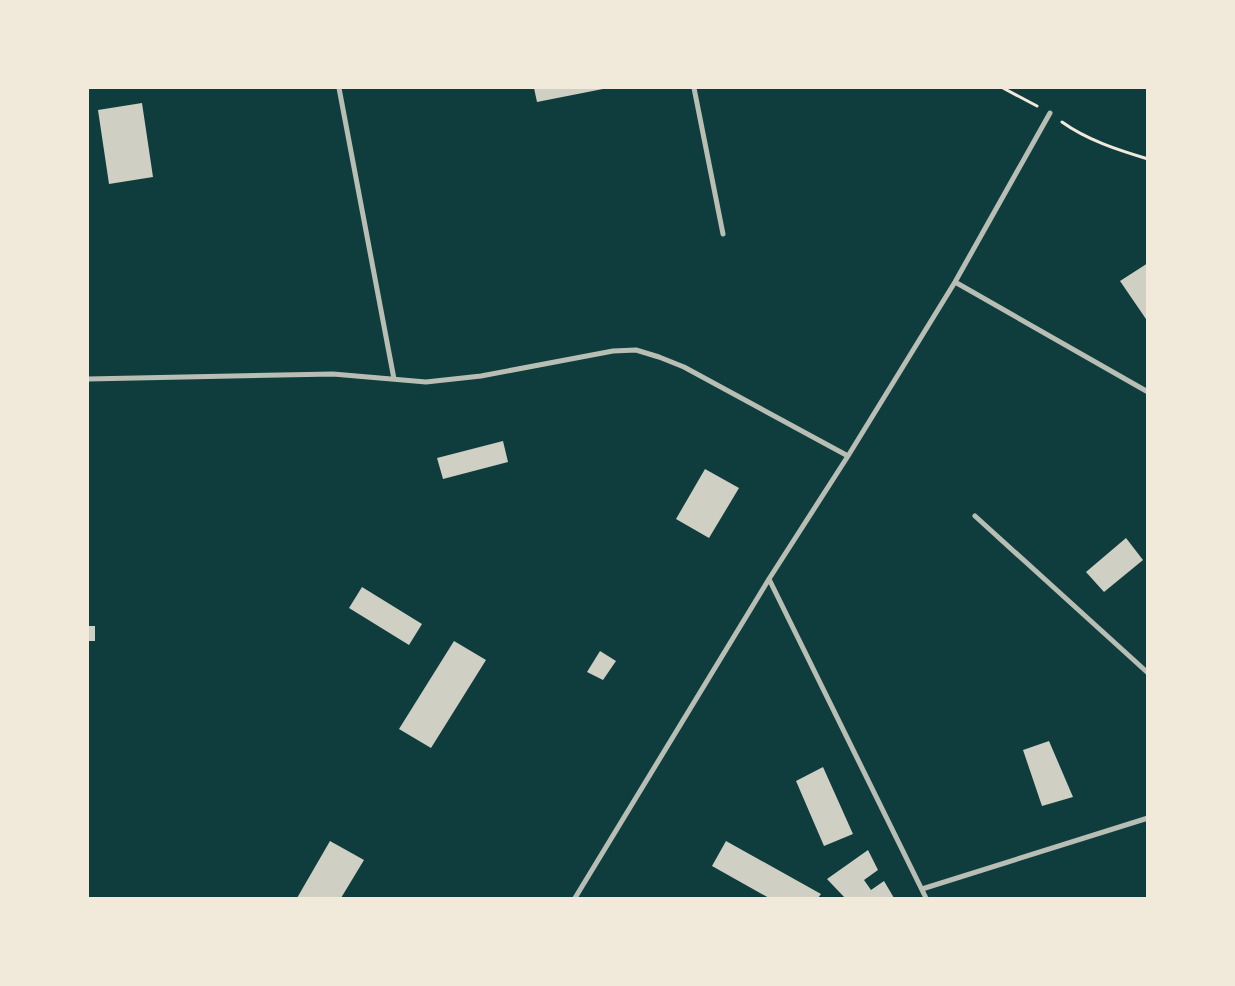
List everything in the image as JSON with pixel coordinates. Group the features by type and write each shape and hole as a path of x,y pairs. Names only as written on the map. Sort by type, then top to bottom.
{"street":[{"path":"339,88 394,379"},
{"path":"694,88 723,234"},
{"path":"575,898 769,578 848,456 955,282 1050,113"},
{"path":"955,282 1148,392"},
{"path":"88,379 333,374 426,382 458,379 613,351 636,350 684,367 848,456"},
{"path":"975,516 1147,670"},
{"path":"769,578 926,898"},
{"path":"922,889 1148,818"}],"path":[{"path":"1003,88 1050,113 1076,132 1148,159"}],"building":[{"path":"534,88 608,88 537,102"},
{"path":"142,103 153,177 109,184 98,110"},
{"path":"1148,263 1148,322 1120,281"},
{"path":"503,441 508,462 443,479 437,458"},
{"path":"705,469 739,488 709,538 676,519"},
{"path":"1126,538 1143,560 1104,592 1086,572"},
{"path":"362,587 422,624 409,645 349,608"},
{"path":"88,626 95,626 95,641 88,641"},
{"path":"454,641 486,660 431,748 399,729"},
{"path":"600,651 616,661 603,680 587,672"},
{"path":"1049,741 1073,797 1042,806 1023,750"},
{"path":"823,767 853,834 824,846 796,781"},
{"path":"330,841 364,860 341,898 297,898"},
{"path":"726,841 821,894 818,898 769,898 712,866"},
{"path":"868,850 878,870 864,880 871,890 884,881 894,898 845,898 827,879"}]}
